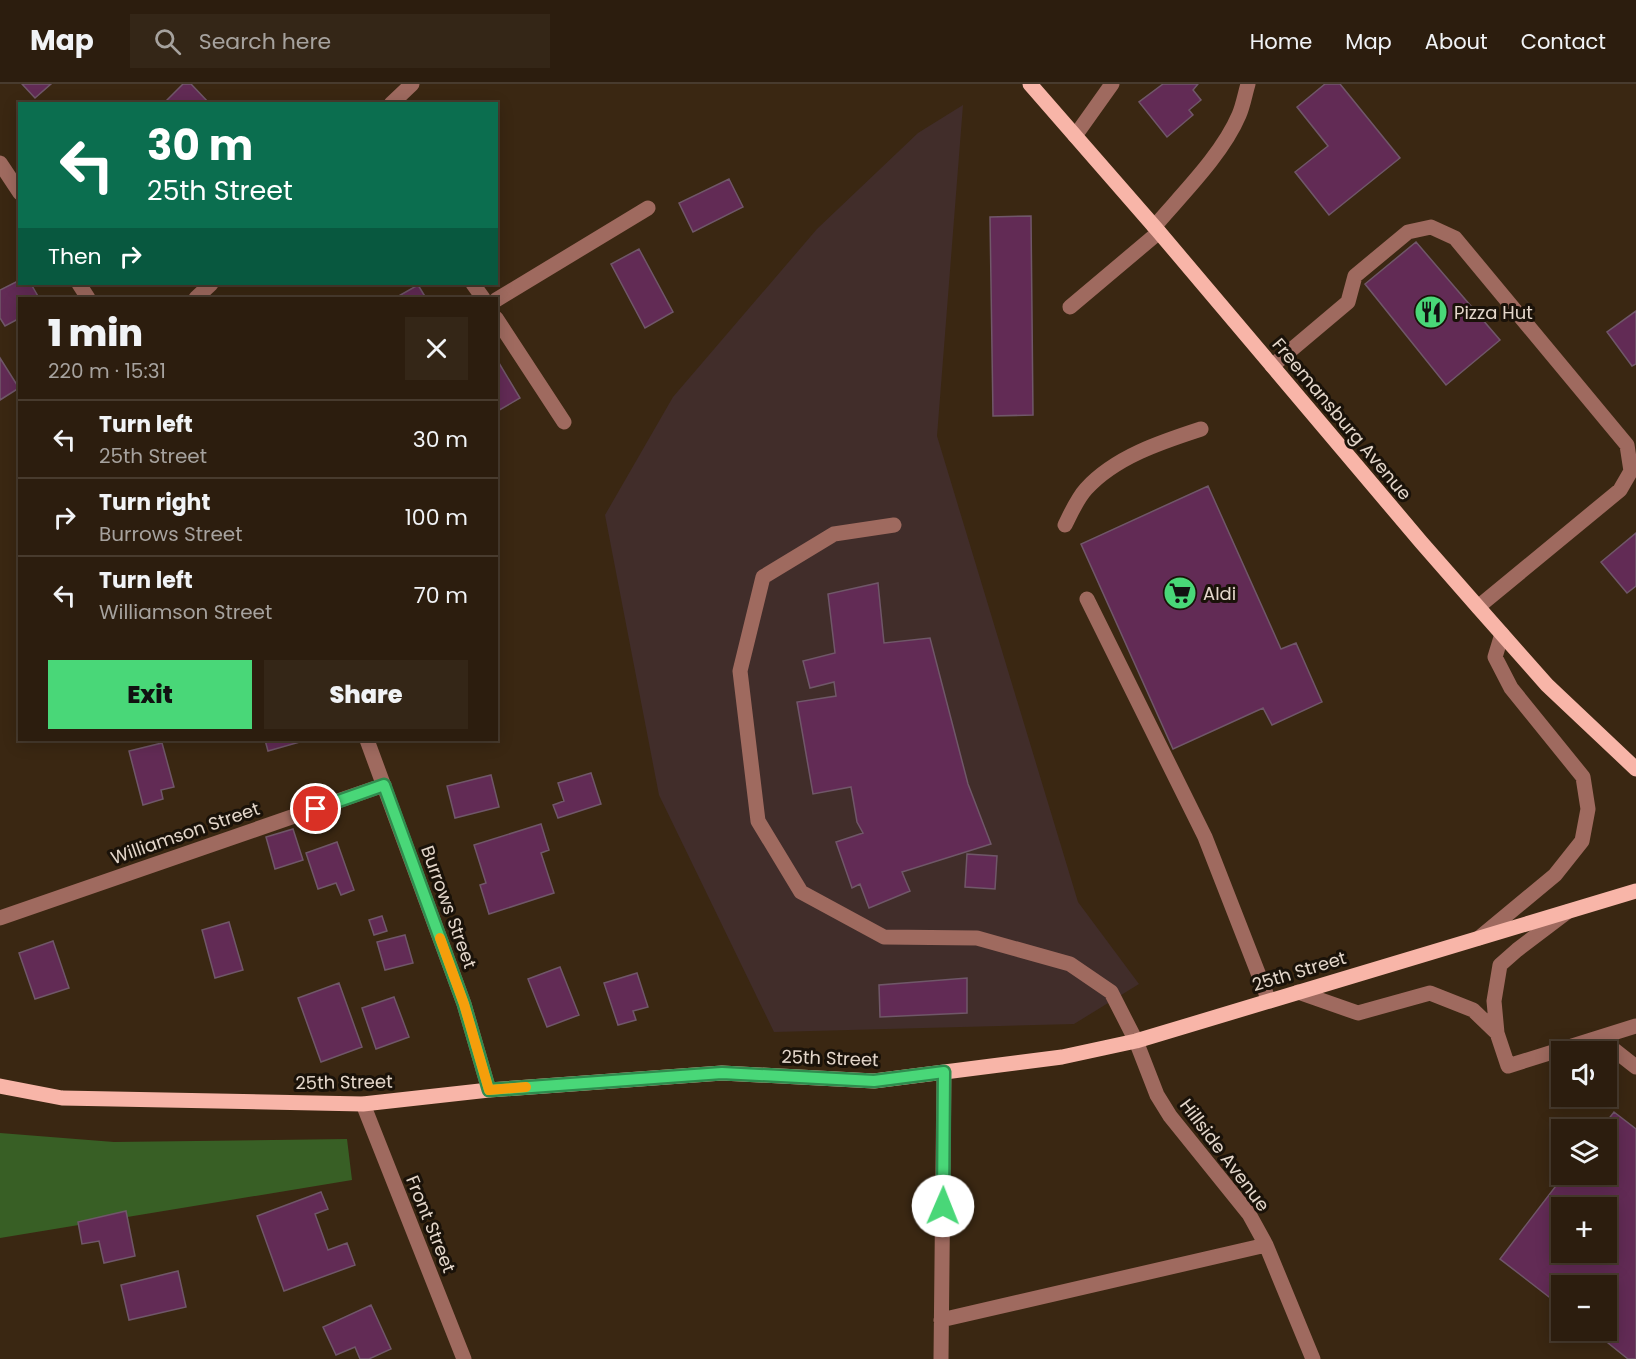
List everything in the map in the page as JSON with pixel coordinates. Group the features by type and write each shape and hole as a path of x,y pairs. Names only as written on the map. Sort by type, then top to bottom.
{"main road":[{"name":"Freemansburg Avenue","path":"1030,84 1157,230 1414,534 1547,685 1636,769"},
{"name":"25th Street","path":"0,1086 62,1098 363,1104 489,1090 722,1073 874,1081 1062,1057 1136,1041 1636,891"}],"street":[{"path":"393,102 412,84"},
{"path":"1075,136 1112,84"},
{"path":"1070,307 1157,230 1203,170 1239,116 1248,84"},
{"path":"0,163 18,190"},
{"path":"498,299 648,208"},
{"path":"1272,366 1348,302 1355,276 1408,232 1431,227 1455,238 1627,445 1631,471 1620,490 1478,607"},
{"path":"197,297 210,285"},
{"path":"498,321 564,422"},
{"path":"1065,525 1084,490 1102,473 1152,446 1201,429"},
{"name":"Hillside Avenue","path":"894,525 834,534 763,578 740,671 758,821 801,892 884,937 977,938 1070,964 1111,992 1136,1041 1157,1095 1249,1214 1266,1245 1313,1359"},
{"path":"1088,599 1205,837 1269,1001"},
{"path":"1478,938 1554,875 1582,841 1588,809 1583,777 1511,688 1495,657 1502,634"},
{"name":"Burrows Street","path":"367,741 464,1004 489,1090"},
{"name":"Williamson Street","path":"0,918 384,785"},
{"path":"1570,910 1500,965 1494,1001 1497,1033 1508,1066 1636,1026"},
{"path":"1298,992 1358,1013 1430,993 1473,1010 1497,1033"},
{"path":"1599,1038 1636,1067"},
{"path":"941,1359 944,1072"},
{"name":"Front Street","path":"363,1104 464,1359"},
{"path":"941,1320 1266,1245"}],"shaded area":[{"path":"963,105 937,436 1078,902 1139,984 1074,1024 774,1032 659,795 605,515 673,397 817,229 918,133"}],"green space":[{"path":"0,1133 114,1142 347,1139 352,1180 0,1238"}],"building":[{"path":"22,84 51,84 35,98"},
{"path":"183,84 191,84 208,102 165,102"},
{"path":"1163,84 1198,84 1193,90 1201,100 1189,110 1193,115 1167,137 1139,102"},
{"path":"1325,84 1340,84 1400,158 1329,215 1295,172 1328,146 1297,107"},
{"path":"729,179 743,207 693,232 679,203"},
{"path":"1031,216 1033,415 993,416 990,217"},
{"name":"Pizza Hut","path":"1416,242 1500,340 1446,385 1365,284"},
{"path":"639,249 673,312 645,328 611,264"},
{"path":"18,281 18,285 32,285 38,297 18,297 18,319 5,326 0,318 0,290"},
{"path":"418,285 425,297 397,297"},
{"path":"1636,311 1636,364 1632,366 1607,332"},
{"path":"0,358 18,389 0,400"},
{"path":"498,361 520,398 498,411"},
{"name":"Aldi","path":"1208,486 1281,649 1296,643 1322,702 1272,725 1263,708 1173,749 1081,544"},
{"path":"1636,533 1636,586 1627,593 1601,562"},
{"path":"878,583 884,643 930,638 968,784 991,844 902,872 910,891 869,908 860,884 852,888 836,842 863,833 857,822 851,787 813,794 797,702 836,696 834,682 810,688 803,661 835,653 828,594"},
{"path":"265,741 300,741 300,742 268,751"},
{"path":"162,743 174,787 161,790 163,799 143,805 129,751"},
{"path":"591,773 601,804 558,818 553,805 564,801 558,783"},
{"path":"491,775 499,807 455,818 447,786"},
{"path":"541,824 549,850 541,853 554,893 489,914 480,885 486,883 474,845"},
{"path":"293,829 303,860 275,869 266,837"},
{"path":"337,842 354,890 341,895 336,883 318,889 306,853"},
{"path":"967,854 997,856 995,889 965,887"},
{"path":"382,916 387,931 374,935 369,920"},
{"path":"229,922 243,970 215,978 202,930"},
{"path":"405,935 413,963 385,970 377,942"},
{"path":"53,941 69,988 35,999 19,953"},
{"path":"560,967 579,1015 547,1027 528,979"},
{"path":"637,973 648,1007 633,1011 636,1020 618,1025 604,983"},
{"path":"967,978 967,1013 880,1017 879,985"},
{"path":"339,983 362,1047 321,1062 298,998"},
{"path":"394,997 409,1037 376,1049 362,1008"},
{"path":"1614,1112 1636,1129 1636,1359 1628,1359 1606,1341 1617,1341 1617,1275 1551,1275 1551,1298 1500,1259 1557,1185 1617,1185 1617,1119 1609,1119"},
{"path":"321,1192 328,1209 315,1214 328,1250 347,1243 355,1265 284,1291 257,1216"},
{"path":"126,1211 135,1256 104,1263 99,1241 82,1244 78,1222"},
{"path":"178,1271 186,1307 129,1320 121,1285"},
{"path":"371,1305 391,1349 369,1359 360,1359 355,1347 336,1355 323,1327"}],"slow traffic":[{"path":"440,938 464,1004 489,1090 526,1087"}],"place":[{"name":"Pizza Hut","path":"1431,312"},
{"name":"Aldi","path":"1180,593"}],"route":[{"path":"316,809 384,785 464,1004 489,1090 722,1073 874,1081 944,1072 943,1206"}]}
